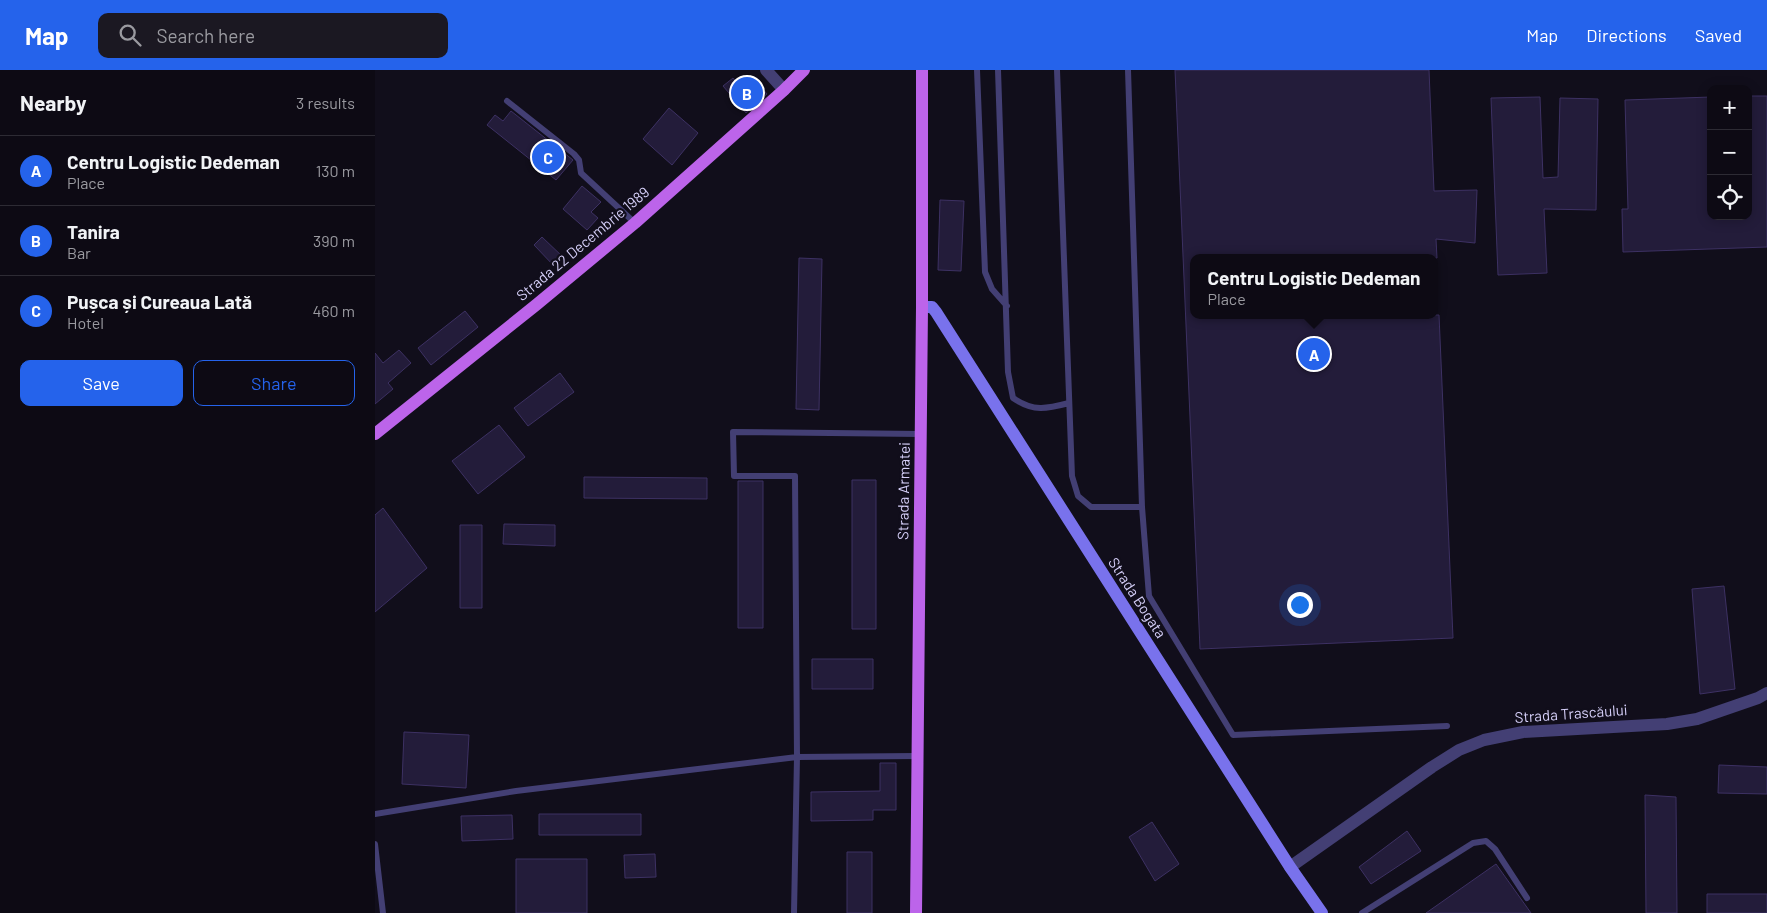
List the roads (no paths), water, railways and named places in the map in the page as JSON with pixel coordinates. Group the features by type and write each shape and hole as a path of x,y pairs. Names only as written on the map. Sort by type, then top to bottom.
{"main road":[{"name":"Strada 22 Decembrie 1989","path":"375,434 635,223 804,70"},
{"name":"Strada Armatei","path":"916,913 922,307 922,70"},
{"name":"Strada Bogata","path":"922,307 932,307 936,312 1290,867 1322,913"}],"street":[{"path":"766,70 784,90"},
{"name":"Strada Trascăului","path":"1290,867 1432,767 1459,750 1484,740 1523,732 1667,724 1697,720 1767,693"}],"lane":[{"path":"977,70 985,272 992,289 1007,306"},
{"path":"998,70 1008,372 1013,398 1026,406 1046,409 1069,403"},
{"path":"1057,70 1072,476 1078,496 1091,507 1142,508"},
{"path":"1128,70 1142,508 1149,596 1233,735 1447,726"},
{"path":"507,101 574,154 579,160 581,173 635,223"},
{"path":"794,913 797,757 795,476 734,476 733,432 921,434"},
{"path":"375,814 517,791 797,757 917,756"},
{"path":"1363,913 1473,843 1486,841 1495,849 1527,898"},
{"path":"375,844 383,913"}],"place":[{"name":"Tanira","path":"747,93"},
{"name":"Pușca și Cureaua Lată","path":"548,157"},
{"name":"Centru Logistic Dedeman","path":"1314,354"}]}
